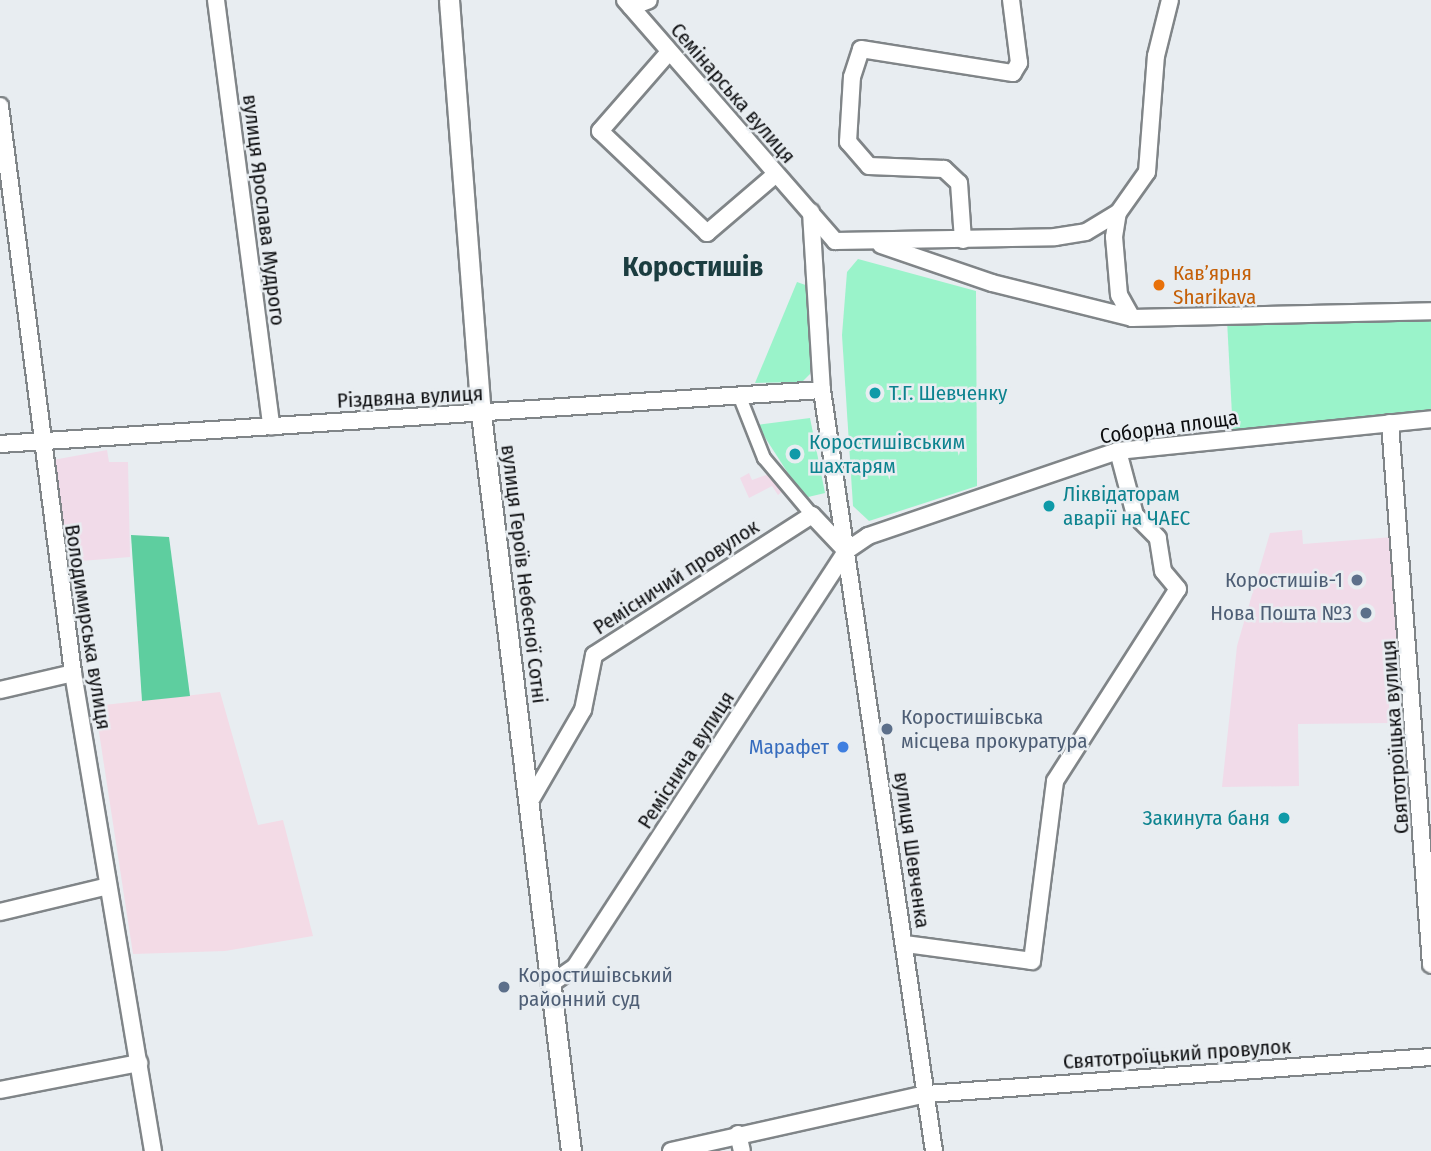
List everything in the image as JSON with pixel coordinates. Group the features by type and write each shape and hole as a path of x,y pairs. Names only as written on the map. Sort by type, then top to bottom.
{"street":[{"name":"вулиця Ярослава Мудрого","path":"216,0 271,426"},
{"name":"вулиця Героїв Небесної Сотні","path":"449,0 481,414 571,1151"},
{"path":"628,4 649,0"},
{"path":"963,240 959,183 944,169 869,166 848,142 852,78 862,48 1013,73 1019,63 1011,0"},
{"path":"877,243 1055,237 1086,232 1118,213 1147,172 1156,56 1170,0"},
{"name":"Семінарська вулиця","path":"628,4 835,241 877,243"},
{"path":"669,51 600,131 707,233 775,175"},
{"name":"Володимирська вулиця","path":"0,106 40,442 73,673 153,1151"},
{"name":"вулиця Шевченка","path":"811,212 822,390 934,1151"},
{"path":"1118,213 1113,264 1132,318"},
{"path":"877,243 992,283 1132,318 1431,311"},
{"name":"Різдвяна вулиця","path":"0,444 822,390"},
{"path":"739,396 764,458 846,551"},
{"name":"Соборна площа","path":"846,551 868,536 1118,451 1431,419"},
{"name":"Святотроїцька вулиця","path":"1390,423 1423,692 1431,964"},
{"path":"905,944 1032,961 1055,781 1178,589 1163,571 1158,538 1135,515 1118,451"},
{"name":"Ремісничий провулок","path":"529,803 583,710 594,655 812,515"},
{"name":"Реміснича вулиця","path":"552,983 575,967 846,551"},
{"path":"0,690 73,673"},
{"path":"0,912 108,886"},
{"name":"Святотроїцький провулок","path":"671,1151 927,1094 1431,1057"},
{"path":"0,1090 139,1063"},
{"path":"738,1134 742,1151"}],"shaded area":[{"path":"107,450 109,462 128,462 130,557 69,562 63,559 53,460"},
{"path":"749,473 752,480 772,473 784,490 778,495 772,486 749,498 740,478"},
{"path":"1302,530 1303,544 1393,537 1401,645 1386,650 1390,723 1298,724 1299,786 1222,787 1237,646 1270,533"},
{"path":"220,692 258,825 283,820 313,936 225,951 133,954 95,706"}],"green space":[{"path":"858,259 976,291 977,486 869,521 853,506 842,335 847,272"},
{"path":"797,282 814,288 810,374 802,382 755,383"},
{"path":"1431,318 1431,413 1233,434 1227,320"},
{"path":"810,418 825,493 804,498 757,425"},
{"path":"131,535 169,537 190,696 142,701"}],"place":[{"name":"Кав’ярня Sharikava","path":"1159,285"},
{"name":"Т.Г. Шевченку","path":"875,393"},
{"name":"Коростишівським шахтарям","path":"795,454"},
{"name":"Ліквідаторам аварії на ЧАЕС","path":"1049,506"},
{"name":"Коростишів-1","path":"1357,580"},
{"name":"Нова Пошта №3","path":"1366,613"},
{"name":"Коростишівська місцева прокуратура","path":"887,729"},
{"name":"Марафет","path":"843,747"},
{"name":"Закинута баня","path":"1284,818"},
{"name":"Коростишівський районний суд","path":"504,987"}],"district":[{"name":"Коростишів","path":"693,267"}]}
